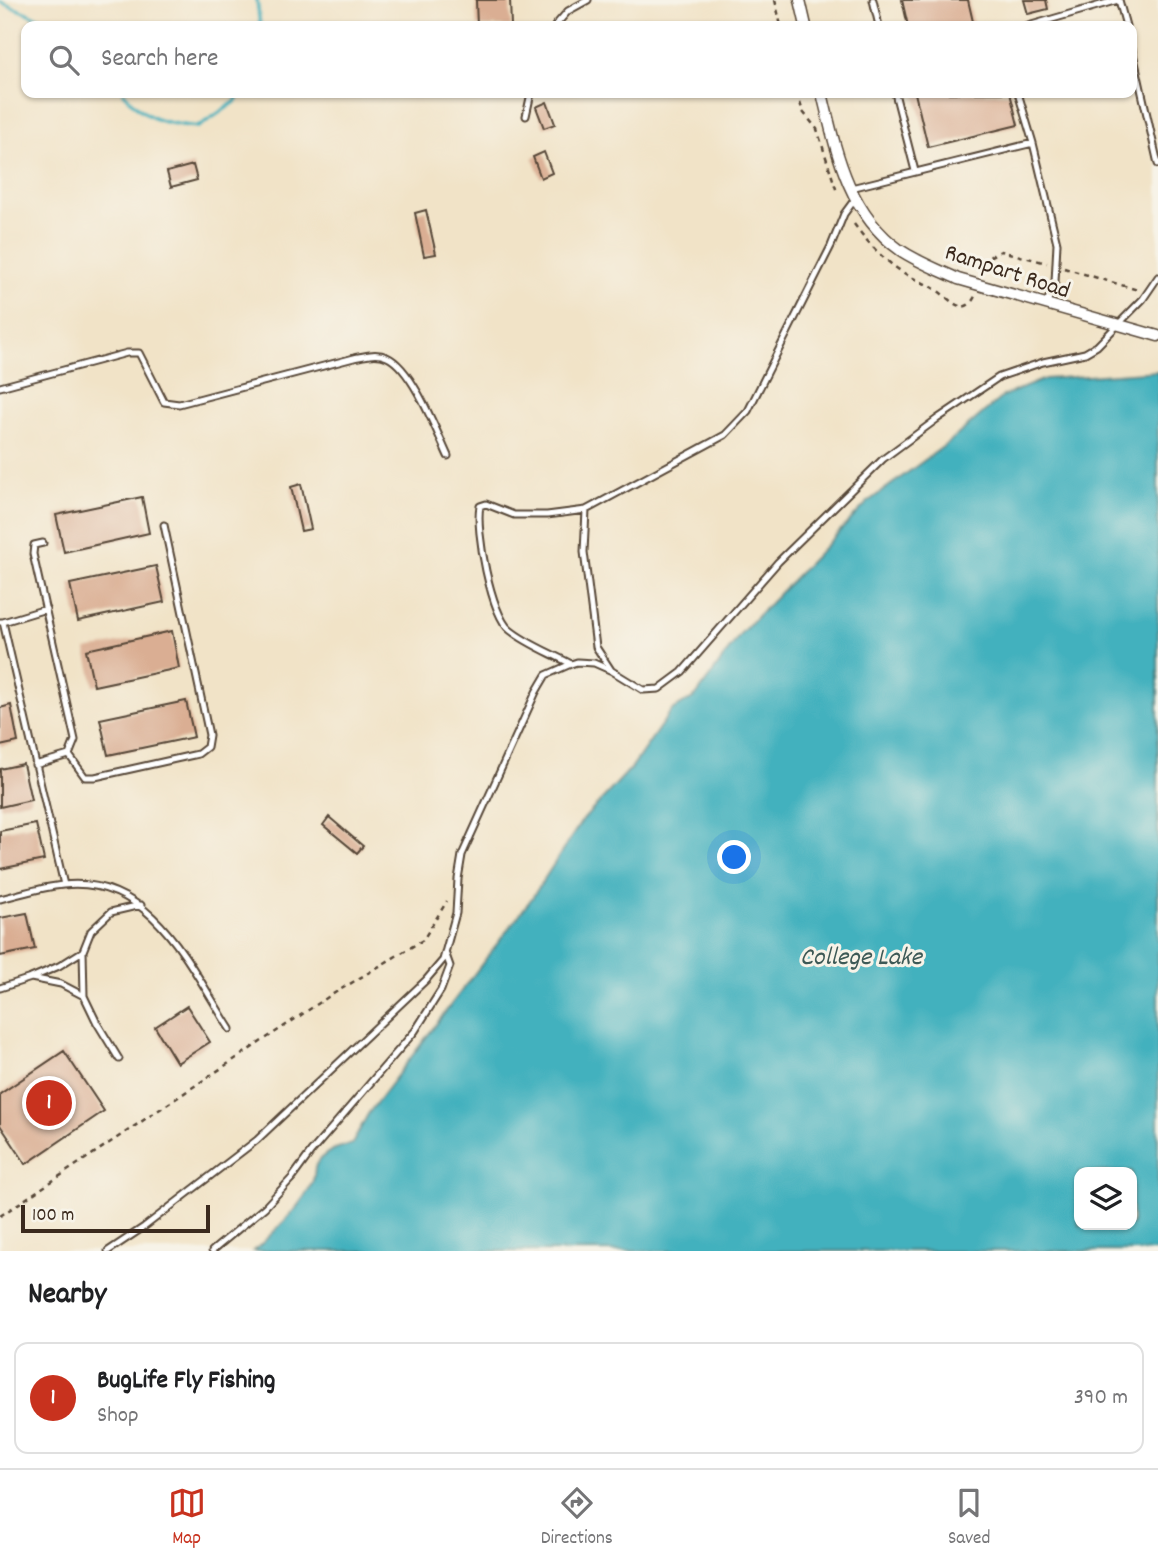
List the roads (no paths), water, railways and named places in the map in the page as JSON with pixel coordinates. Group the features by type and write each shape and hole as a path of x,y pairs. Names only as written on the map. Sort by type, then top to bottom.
{"street":[{"path":"800,0 805,21"},
{"name":"Rampart Road","path":"823,98 837,156 852,194 879,232 899,249 958,279 1158,336"}],"lane":[{"path":"559,21 568,11 588,0"},
{"path":"873,0 878,21"},
{"path":"1045,21 1118,0 1124,21"},
{"path":"1137,71 1158,164"},
{"path":"526,116 530,98"},
{"path":"896,98 915,171"},
{"path":"1019,98 1057,243 1055,282 1046,305"},
{"path":"571,664 507,628 498,611 480,547 477,519 480,506 486,504 514,515 547,515 586,510 725,435 748,411 831,246 852,194 915,171 1032,143"},
{"path":"108,1251 144,1227 257,1140 426,980 443,960 456,913 457,879 462,855 546,675 577,662 594,663 643,690 659,689 682,672 778,562 883,459 999,377 1043,362 1085,352 1097,346 1143,299 1158,276"},
{"path":"0,387 127,353 139,353 164,402 179,404 354,358 384,355 407,375 447,456"},
{"path":"586,510 584,552 596,647 612,671"},
{"path":"69,755 85,777 94,777 198,754 207,747 209,735 164,525"},
{"path":"43,544 34,545 33,554 75,740 69,755"},
{"path":"46,610 2,622 64,885"},
{"path":"35,765 69,755"},
{"path":"0,899 64,885 116,890 141,905 168,932 230,1029"},
{"path":"119,1059 84,996 83,951 91,931 111,912 141,905"},
{"path":"0,988 59,966 83,951"},
{"path":"212,1251 265,1207 292,1178 311,1152 415,1031 441,990 450,966 445,952"},
{"path":"31,978 61,984 84,996"}],"water":[{"name":"College Lake","path":"1158,371 1158,1251 254,1251 301,1202 312,1183 316,1165 321,1158 332,1150 352,1144 368,1114 532,898 581,822 632,767 671,711 696,696 742,632 869,501 948,443 1003,396 1045,379"}],"waterway":[{"path":"257,0 259,21"},
{"path":"0,2 47,21"},
{"path":"128,98 140,110 157,119 198,127 237,98"}],"place":[{"name":"BugLife Fly Fishing","path":"49,1103"}]}
